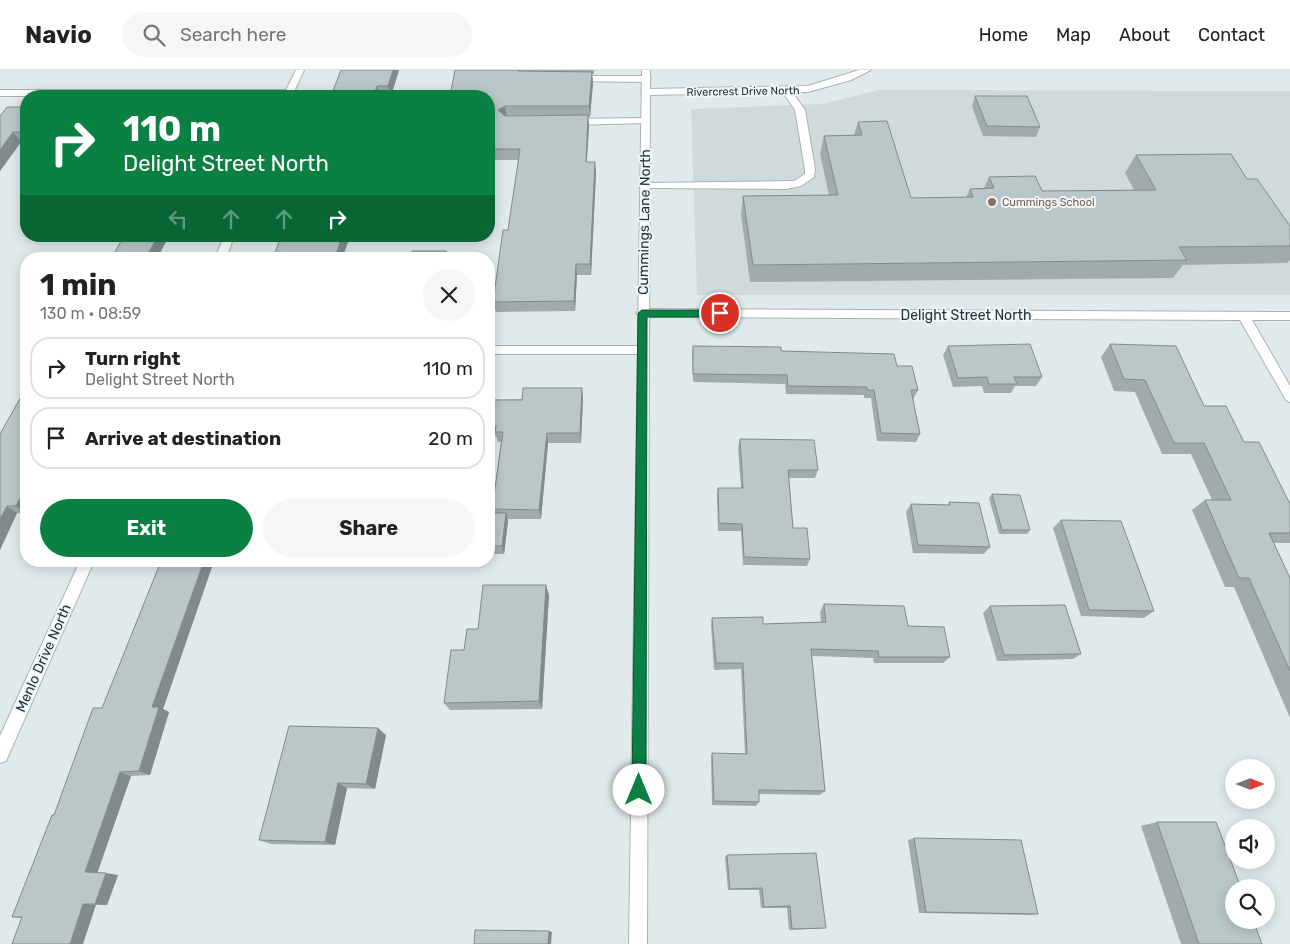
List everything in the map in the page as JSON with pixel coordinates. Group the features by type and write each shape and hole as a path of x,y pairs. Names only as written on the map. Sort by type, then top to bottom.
{"street":[{"path":"291,90 300,70"},
{"name":"Rivercrest Drive North","path":"561,79 646,80 786,91 808,90 833,83 866,70"},
{"name":"Cummings Lane North","path":"638,944 642,313 646,80"},
{"path":"644,186 786,186 804,180 810,175 810,169 800,110 786,91"},
{"path":"0,92 20,92"},
{"path":"557,122 646,121"},
{"name":"Delight Street North","path":"642,313 1290,316"},
{"path":"1244,316 1290,397"},
{"path":"495,350 642,350"},
{"name":"Menlo Drive North","path":"0,755 84,567"}],"shaded area":[{"name":"Cummings School","path":"878,90 1290,91 1290,295 697,295 691,109 822,104"}],"building":[{"path":"341,70 393,70 388,86 377,86 376,90 333,90"},
{"path":"455,70 592,72 589,106 505,106 498,110 505,116 588,115 586,162 595,162 590,264 576,264 574,301 495,302 495,288 503,230 508,230 520,149 495,149 495,90 451,90"},
{"path":"975,96 1027,96 1040,127 987,126"},
{"path":"7,107 20,107 20,132 13,132 0,150 0,116"},
{"path":"887,121 911,198 973,197 970,189 994,188 989,177 1035,176 1042,191 1156,190 1136,155 1231,154 1247,179 1257,179 1290,226 1290,246 1179,247 1187,260 753,265 743,196 838,195 824,136 862,135 858,122"},
{"path":"121,242 155,242 149,252 115,252"},
{"path":"279,242 340,242 337,252 275,252"},
{"path":"412,251 446,251 446,252"},
{"path":"1030,344 1042,377 1014,377 1017,384 989,384 987,377 958,378 948,346"},
{"path":"1110,344 1176,346 1204,406 1226,406 1244,442 1259,442 1290,504 1290,533 1269,533 1290,578 1290,671 1249,578 1239,578 1205,500 1231,500 1204,443 1174,443 1145,380 1124,379"},
{"path":"693,346 781,347 781,351 894,354 897,366 912,366 918,390 911,390 920,434 881,433 874,390 867,390 867,387 788,386 787,375 693,374"},
{"path":"523,388 582,388 580,433 547,433 539,510 495,509 495,488 503,432 495,432 495,400 522,400"},
{"path":"20,399 20,498 16,506 7,506 0,519 0,434"},
{"path":"740,439 814,440 818,470 788,470 793,528 807,528 810,559 744,557 742,524 719,523 718,488 743,488"},
{"path":"992,494 1020,495 1030,530 1002,530"},
{"path":"949,502 979,503 990,547 918,545 911,504 950,505"},
{"path":"495,513 506,513 502,546 495,546"},
{"path":"1061,520 1121,521 1154,611 1089,610"},
{"path":"159,567 202,567 152,707 159,707 139,771 120,772 85,872 106,873 95,904 83,904 70,944 12,944 22,917 12,917 52,815 54,815 93,708 102,708"},
{"path":"483,585 546,585 539,701 444,703 451,650 464,650 467,629 478,629"},
{"path":"824,604 904,606 908,626 944,627 950,657 879,657 878,651 811,649 825,791 759,790 759,802 714,801 712,753 747,754 743,663 716,663 712,618 763,617 763,624 826,622"},
{"path":"1065,605 1081,654 1004,655 990,606"},
{"path":"289,726 378,728 366,784 338,783 325,842 259,840"},
{"path":"1157,822 1216,822 1225,846 1225,869 1234,869 1238,879 1225,879 1225,929 1256,929 1262,944 1199,944"},
{"path":"914,838 1021,840 1038,914 926,912"},
{"path":"816,853 826,928 792,929 790,906 764,907 762,888 730,889 727,855"},
{"path":"475,930 549,931 548,944 474,944"}],"place":[{"name":"Cummings School","path":"992,202"}],"route":[{"path":"639,790 642,313 720,313"}]}
